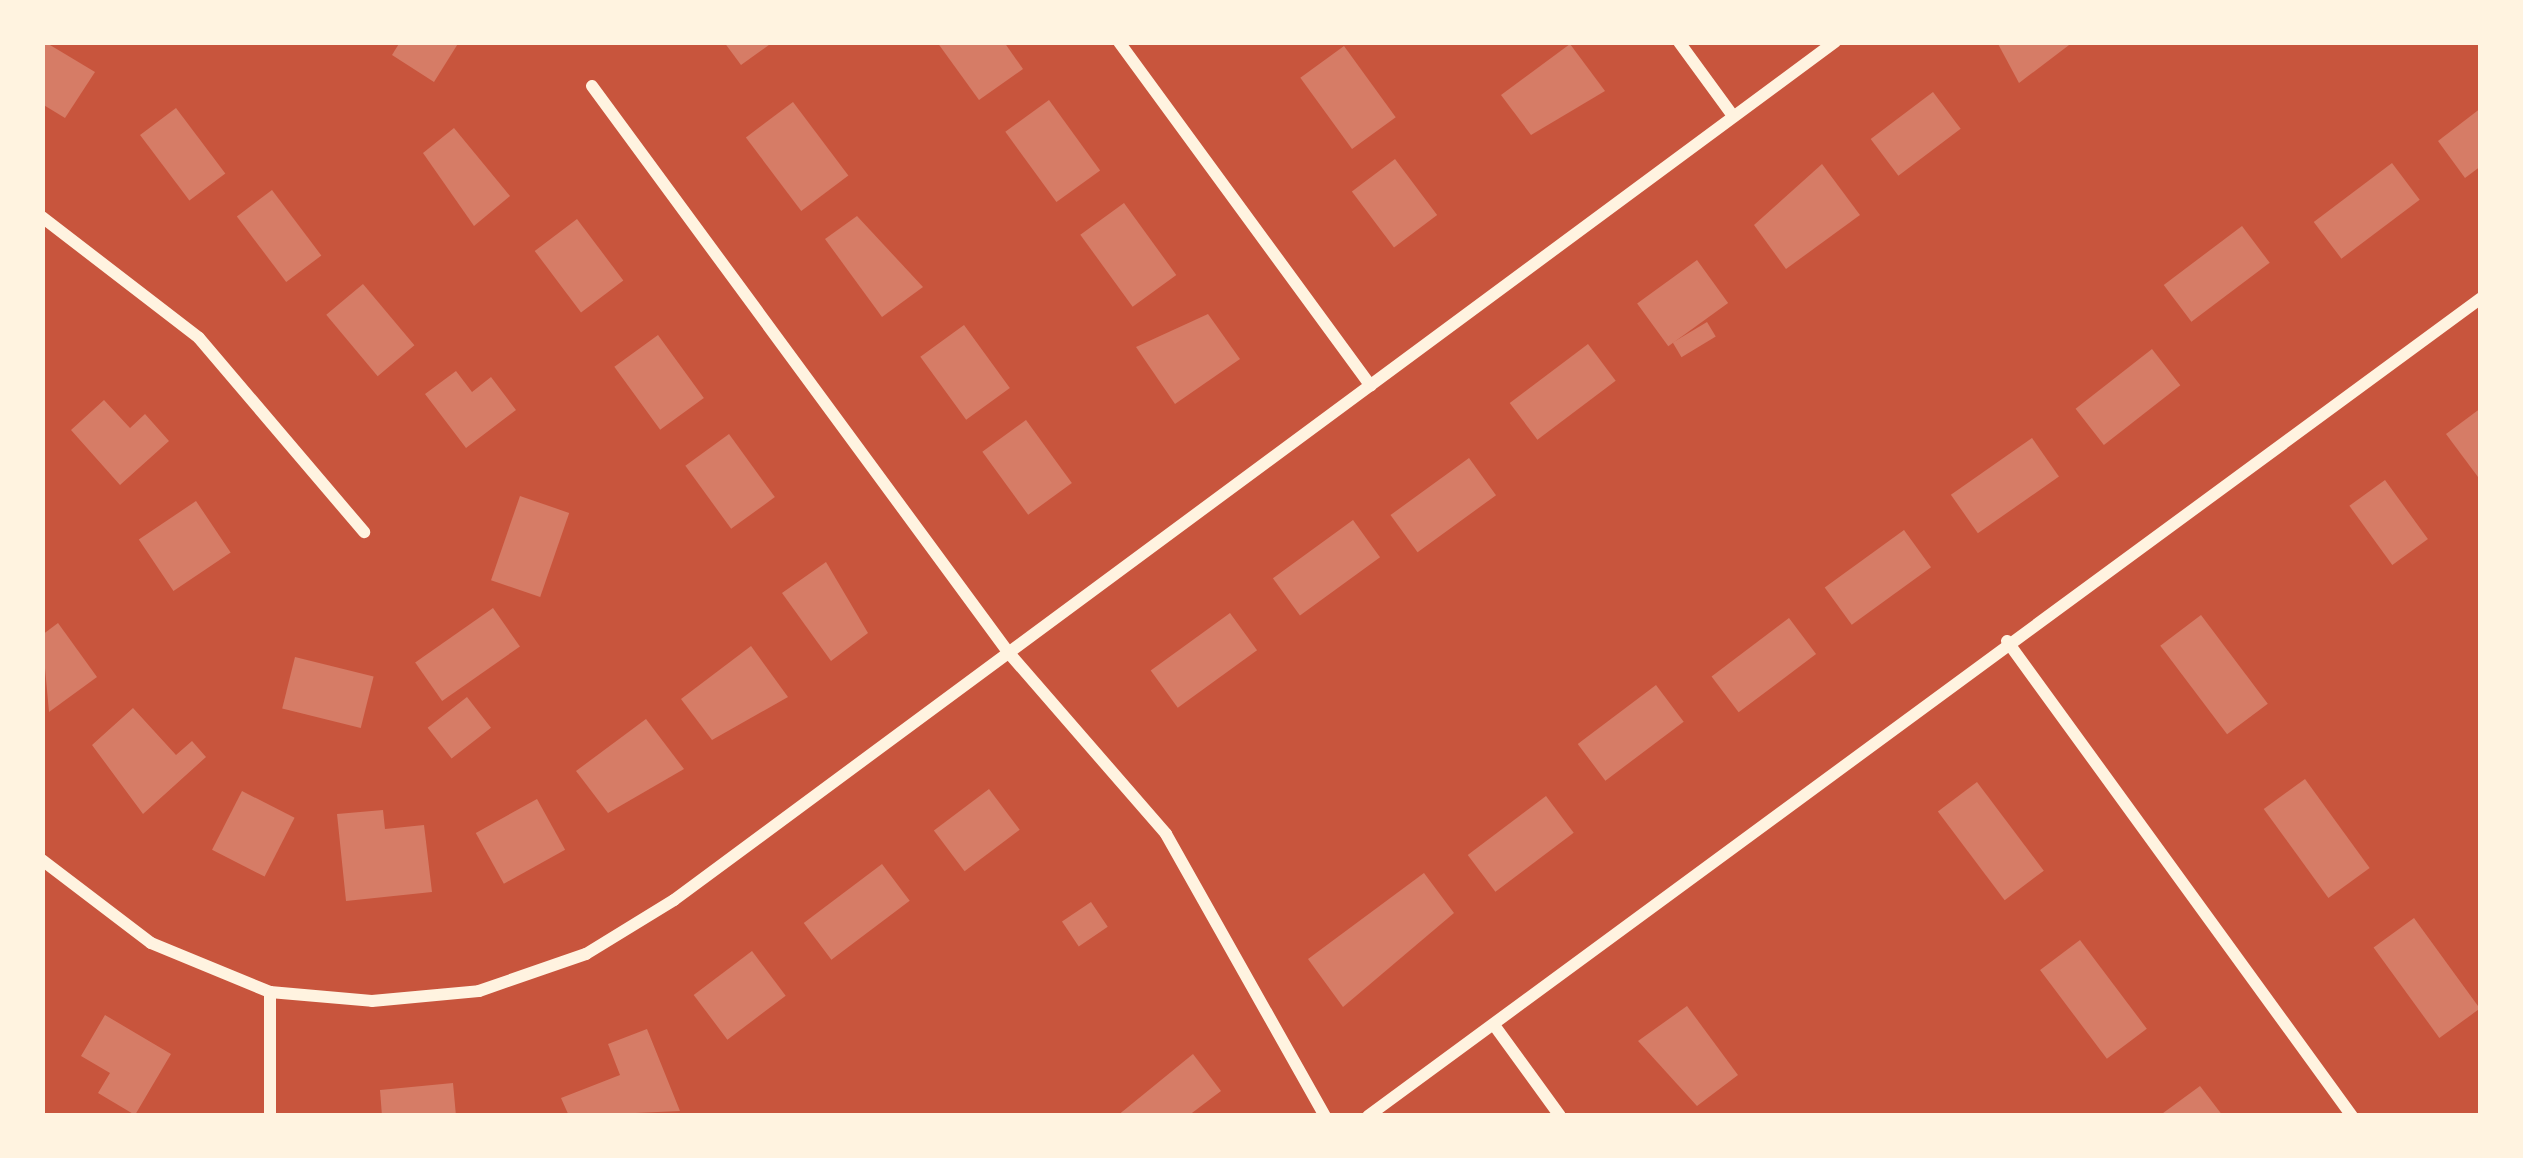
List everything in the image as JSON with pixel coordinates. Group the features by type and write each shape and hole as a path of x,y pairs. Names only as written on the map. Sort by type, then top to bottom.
{"street":[{"path":"1119,42 1371,386"},
{"path":"1679,42 1733,116"},
{"path":"42,860 151,943 270,992 372,1001 479,991 586,954 1008,652 1835,42"},
{"path":"592,86 1008,652 1166,834 1324,1116"},
{"path":"42,217 199,338 364,532"},
{"path":"1368,1116 2007,641 2481,298"},
{"path":"2007,641 2352,1116"},
{"path":"270,992 270,1116"},
{"path":"1494,1025 1560,1116"}],"building":[{"path":"45,42 95,72 65,118 42,104"},
{"path":"400,42 459,42 434,82 392,55"},
{"path":"724,42 773,42 741,65"},
{"path":"937,42 1004,42 1023,69 979,100"},
{"path":"1997,42 2073,42 2019,83"},
{"path":"1570,44 1605,91 1531,135 1501,95"},
{"path":"1344,46 1396,117 1352,149 1300,78"},
{"path":"1933,92 1961,129 1898,176 1871,139"},
{"path":"1049,100 1100,170 1056,202 1005,132"},
{"path":"793,102 848,175 801,211 746,138"},
{"path":"176,108 225,173 189,201 140,135"},
{"path":"2481,108 2481,166 2465,178 2438,141"},
{"path":"454,128 510,196 474,226 423,153"},
{"path":"1395,159 1437,215 1394,247 1352,191"},
{"path":"2392,163 2420,200 2341,259 2314,222"},
{"path":"1822,164 1860,215 1786,269 1754,225"},
{"path":"272,190 321,255 286,282 237,216"},
{"path":"1124,203 1176,275 1133,307 1080,235"},
{"path":"857,216 923,287 882,317 825,239"},
{"path":"577,219 623,280 581,312 535,251"},
{"path":"2242,226 2270,263 2191,322 2164,285"},
{"path":"1697,260 1728,303 1668,346 1637,303"},
{"path":"363,284 414,345 378,376 326,315"},
{"path":"1208,314 1240,359 1175,404 1136,347"},
{"path":"1707,322 1716,337 1681,357 1673,343"},
{"path":"964,325 1010,388 966,420 920,357"},
{"path":"658,335 704,398 660,430 614,367"},
{"path":"1588,344 1616,381 1537,440 1510,403"},
{"path":"2152,349 2180,385 2104,445 2076,409"},
{"path":"456,371 472,392 491,377 516,410 466,448 425,394"},
{"path":"104,400 130,428 145,414 169,441 120,485 71,430"},
{"path":"2481,408 2481,481 2446,434"},
{"path":"1026,420 1072,483 1028,515 982,452"},
{"path":"729,434 775,497 731,529 685,466"},
{"path":"2032,438 2059,477 1978,533 1951,495"},
{"path":"1469,458 1496,495 1418,552 1391,515"},
{"path":"2385,480 2428,539 2392,565 2349,506"},
{"path":"520,496 569,513 540,597 491,580"},
{"path":"196,501 231,552 173,591 139,540"},
{"path":"1353,520 1380,557 1300,615 1273,578"},
{"path":"1904,530 1931,567 1852,625 1825,588"},
{"path":"826,562 868,633 831,661 782,593"},
{"path":"493,608 520,647 442,701 415,662"},
{"path":"1230,613 1257,650 1178,708 1151,671"},
{"path":"2201,615 2268,704 2227,734 2160,646"},
{"path":"1789,618 1816,654 1739,712 1712,676"},
{"path":"58,623 97,677 49,712 42,635"},
{"path":"751,646 788,697 712,740 681,699"},
{"path":"295,657 374,677 361,728 282,708"},
{"path":"1656,685 1684,722 1605,781 1578,744"},
{"path":"467,697 491,728 452,759 428,728"},
{"path":"133,708 176,755 192,741 206,757 143,814 92,745"},
{"path":"646,719 684,769 608,813 576,771"},
{"path":"2305,779 2370,868 2328,898 2264,809"},
{"path":"1977,782 2044,871 2005,900 1938,811"},
{"path":"989,789 1020,830 965,871 934,831"},
{"path":"242,791 295,818 265,877 212,850"},
{"path":"1546,796 1574,833 1495,892 1468,855"},
{"path":"537,799 565,850 504,884 476,833"},
{"path":"383,810 385,829 424,825 432,892 346,901 337,814"},
{"path":"882,864 910,901 831,960 804,923"},
{"path":"1424,873 1454,913 1343,1007 1308,959"},
{"path":"1091,902 1108,927 1079,946 1062,922"},
{"path":"2414,918 2480,1009 2439,1038 2374,947"},
{"path":"2080,940 2147,1029 2107,1059 2040,970"},
{"path":"752,951 786,996 727,1040 694,995"},
{"path":"1687,1006 1738,1075 1697,1106 1638,1041"},
{"path":"105,1015 171,1054 135,1115 98,1093 110,1073 81,1056"},
{"path":"647,1029 680,1111 569,1116 561,1098 620,1075 608,1044"},
{"path":"1193,1054 1221,1091 1188,1116 1117,1116"},
{"path":"453,1083 456,1116 382,1116 380,1090"},
{"path":"2200,1086 2223,1116 2159,1116"}]}
